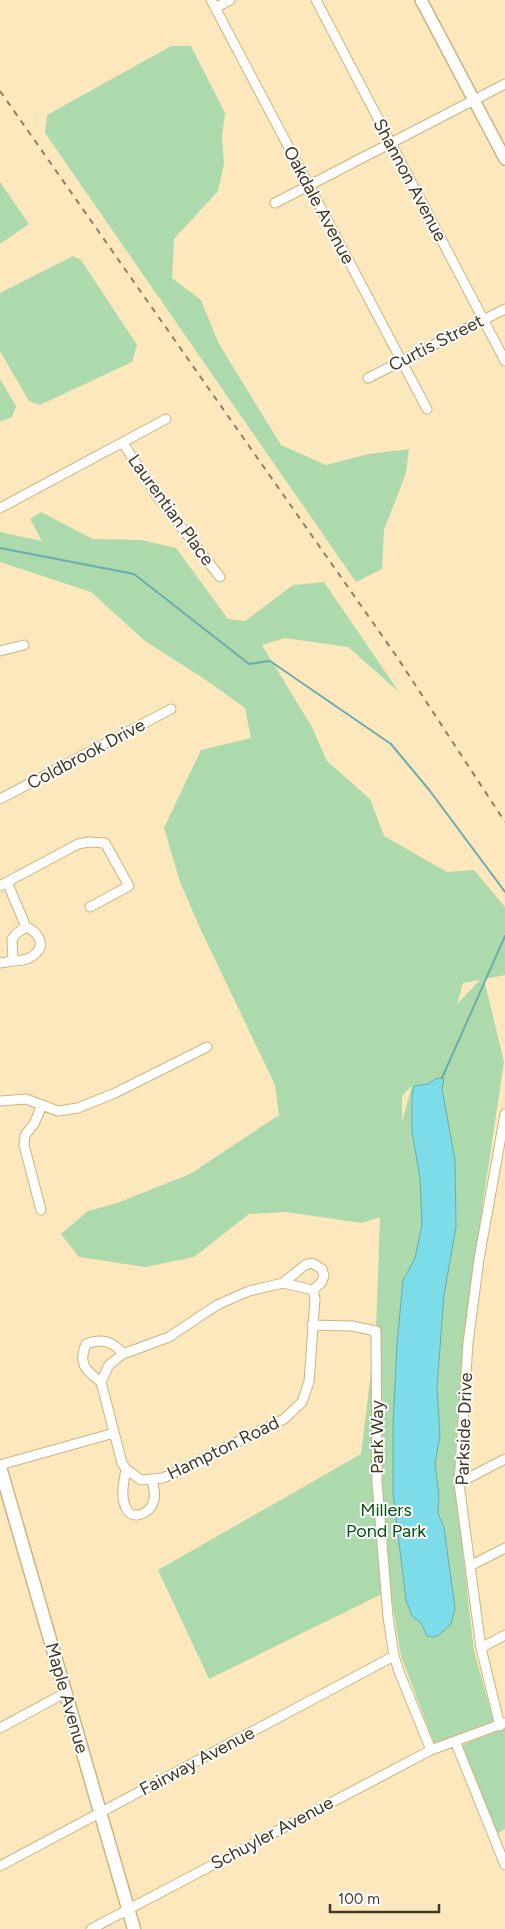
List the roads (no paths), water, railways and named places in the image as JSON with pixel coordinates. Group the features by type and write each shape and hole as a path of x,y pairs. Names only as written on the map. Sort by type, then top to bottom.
{"main road":[{"name":"Maple Avenue","path":"0,1466 134,1929"}],"street":[{"path":"213,4 230,0"},
{"name":"Shannon Avenue","path":"316,0 505,361"},
{"path":"421,0 505,159"},
{"name":"Oakdale Avenue","path":"213,4 427,409"},
{"path":"275,203 505,84"},
{"name":"Curtis Street","path":"368,378 505,309"},
{"name":"Laurentian Place","path":"0,508 166,419"},
{"name":"Laurentian Place","path":"123,443 157,496 220,577"},
{"path":"0,651 24,644"},
{"name":"Coldbrook Drive","path":"0,799 171,709"},
{"path":"26,928 4,884 78,844 89,842 105,843 129,886 90,907"},
{"path":"0,963 13,961 29,958 37,953 40,948 40,941 37,934 31,929 26,928 17,933 12,939 13,961"},
{"path":"0,1101 26,1099 58,1111 78,1108 115,1093 206,1047"},
{"path":"41,1210 24,1145 25,1135 34,1124 42,1105"},
{"name":"Parkside Drive","path":"455,1742 503,1724 481,1648 459,1483 468,1343 479,1259 505,1114"},
{"name":"Hampton Road","path":"101,1382 109,1365 123,1354 170,1337 218,1305 241,1295 283,1283 305,1266 312,1263 322,1268 324,1276 321,1283 313,1290"},
{"name":"Hampton Road","path":"283,1283 313,1290"},
{"name":"Hampton Road","path":"126,1469 141,1480 163,1478 289,1416 302,1402 309,1382 312,1326 315,1309 313,1290"},
{"name":"Park Way","path":"312,1326 352,1326 376,1331 377,1482 388,1616 394,1656 430,1750"},
{"path":"123,1354 116,1345 95,1340 86,1344 82,1357 85,1368 101,1382 122,1463 126,1469 123,1494 127,1511 133,1514 144,1514 149,1511 155,1498 152,1480"},
{"path":"0,1466 114,1433"},
{"path":"459,1483 505,1459"},
{"path":"470,1566 505,1548"},
{"path":"481,1648 505,1635"},
{"name":"Fairway Avenue","path":"0,1866 394,1656"},
{"path":"0,1728 65,1693"},
{"path":"455,1742 505,1865"},
{"name":"Schuyler Avenue","path":"91,1929 430,1750 455,1742"}],"water":[{"path":"435,1079 444,1079 442,1089 455,1160 456,1227 444,1295 437,1387 440,1436 435,1464 439,1496 438,1513 444,1528 455,1608 451,1624 439,1635 433,1637 427,1636 421,1623 412,1616 406,1600 393,1493 393,1424 397,1344 403,1280 415,1258 422,1225 420,1178 412,1132 412,1094 414,1086 428,1084"}],"waterway":[{"path":"0,548 134,574 249,664 270,661 391,744 430,791 505,892"},
{"path":"442,1078 505,936"}],"railway":[{"path":"0,91 397,657 505,822"}],"park label":[{"name":"Millers Pond Park","path":"386,1520"}]}
